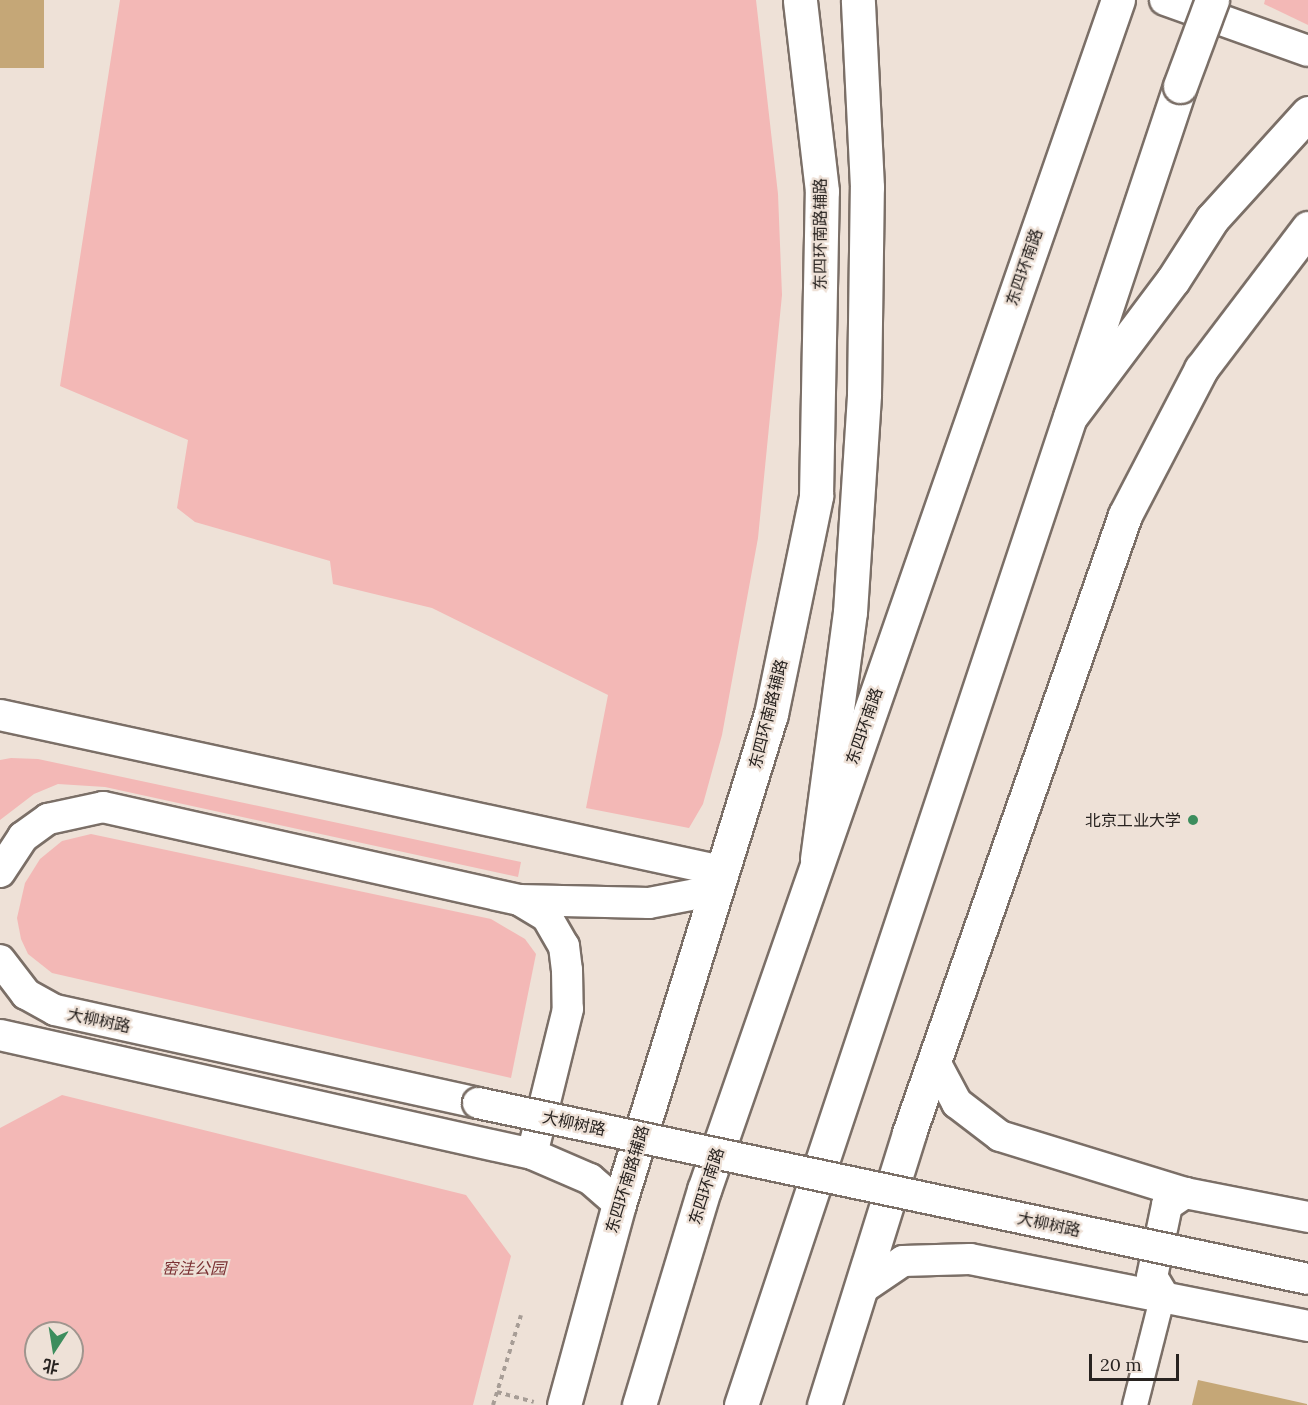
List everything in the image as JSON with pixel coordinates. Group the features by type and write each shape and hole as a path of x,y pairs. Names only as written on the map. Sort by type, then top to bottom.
{"main road":[{"name":"东四环南路辅路","path":"564,1405 619,1204 771,714 816,496 822,191 800,0"},
{"path":"817,859 850,612 864,394 867,187 858,0"},
{"name":"东四环南路","path":"639,1405 704,1190 817,859 1118,0"},
{"path":"741,1405 1180,86 1212,0"},
{"path":"1070,417 1173,280 1212,219 1308,113"},
{"path":"824,1405 934,1060 1125,515 1200,369 1308,228"}],"street":[{"path":"1164,0 1308,51"},
{"path":"0,715 719,881"},
{"path":"0,872 23,837 48,819 103,807 128,810 519,900 648,903 719,881"},
{"path":"519,900 547,917 564,946 567,970 568,1009 532,1154"},
{"name":"大柳树路","path":"0,960 26,994 55,1010 478,1103 1308,1279"},
{"path":"0,1035 532,1154 590,1179 619,1204"},
{"path":"934,1060 957,1103 1000,1136 1185,1193 1308,1217"},
{"path":"1135,1405 1163,1294 1152,1277 1167,1205 1185,1193"},
{"path":"860,1290 903,1261 970,1258 1163,1294 1308,1326"}],"path":[{"path":"493,1405 521,1315"},
{"path":"497,1392 544,1405"}],"green space":[{"path":"120,0 756,0 778,194 782,295 758,538 722,735 703,804 689,828 586,808 608,695 432,608 333,584 330,561 195,522 177,508 188,440 60,386"},
{"path":"1265,0 1308,0 1308,25 1264,4"},
{"path":"38,759 521,862 518,877 105,787 58,784 34,794 0,820 0,760"},
{"path":"91,834 491,919 525,939 536,954 511,1078 52,973 28,954 21,939 17,918 25,883 40,859 62,841"},
{"name":"窑洼公园","path":"62,1095 466,1195 511,1256 473,1405 0,1405 0,1128"}],"building":[{"path":"0,0 44,0 44,68 0,68"},
{"path":"1198,1380 1307,1404 1307,1405 1192,1405"}],"place":[{"name":"北京工业大学","path":"1193,820"}]}
